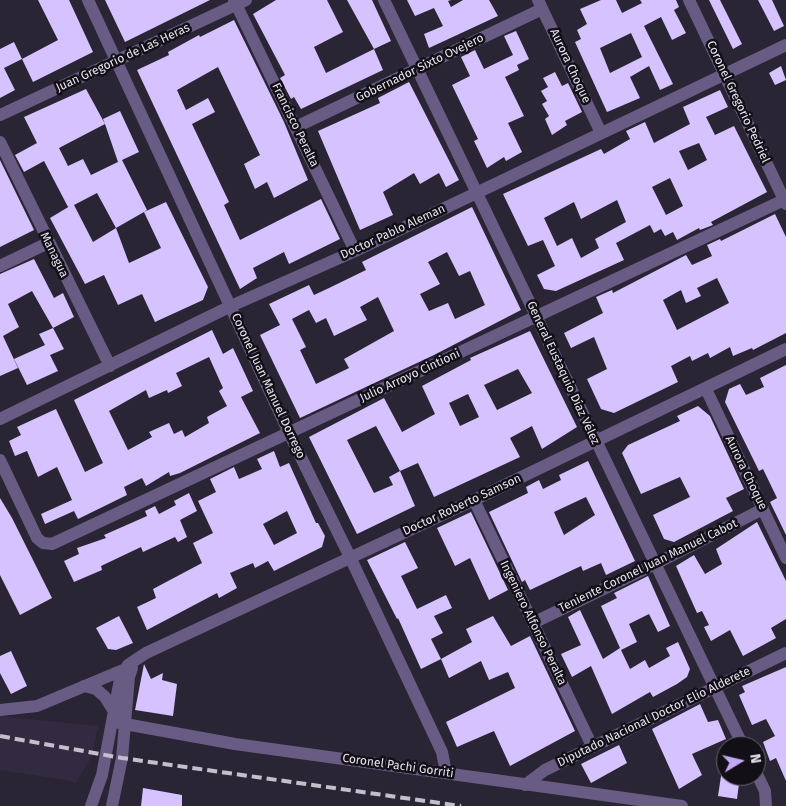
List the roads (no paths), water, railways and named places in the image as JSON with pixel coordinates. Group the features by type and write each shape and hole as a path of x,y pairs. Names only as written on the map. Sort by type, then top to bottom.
{"street":[{"name":"Coronel Juan Manuel Dorrego","path":"88,0 289,434 350,557 442,752 446,773"},
{"name":"General Eustaquio Díaz Vélez","path":"384,0 738,736"},
{"name":"Coronel Gregorio Pedriel","path":"689,0 785,202"},
{"name":"Juan Gregorio de Las Heras","path":"0,116 239,2"},
{"name":"Francisco Peralta","path":"239,2 355,251"},
{"name":"Gobernador Sixto Ovejero","path":"296,127 417,70 540,4"},
{"name":"Aurora Choque","path":"540,4 601,133"},
{"name":"Doctor Pablo Aleman","path":"0,419 231,306 355,251 786,45"},
{"name":"Managua","path":"0,142 48,244 110,366"},
{"name":"Julio Arroyo Cintioni","path":"0,460 37,538 43,543 52,544 537,316 785,202"},
{"path":"0,266 48,244"},
{"name":"Doctor Roberto Samson","path":"0,710 36,706 123,670 137,659 786,350"},
{"name":"Aurora Choque","path":"706,388 786,558"},
{"name":"Ingeniero Alfonso Peralta","path":"474,500 592,746"},
{"name":"Teniente Coronel Juan Manuel Cabot","path":"533,623 763,509"},
{"name":"Diputado Nacional Doctor Elio Alderete","path":"525,784 545,770 592,746 715,689 786,653"},
{"path":"91,806 102,775 129,677 137,659"},
{"path":"112,806 122,758 118,719 123,670"},
{"path":"84,686 96,689 105,697 118,719"},
{"name":"Coronel Pachi Gorriti","path":"118,719 236,744 682,806"},
{"path":"763,786 765,791 766,806"}],"railway":[{"path":"0,736 122,758 461,806"}]}
